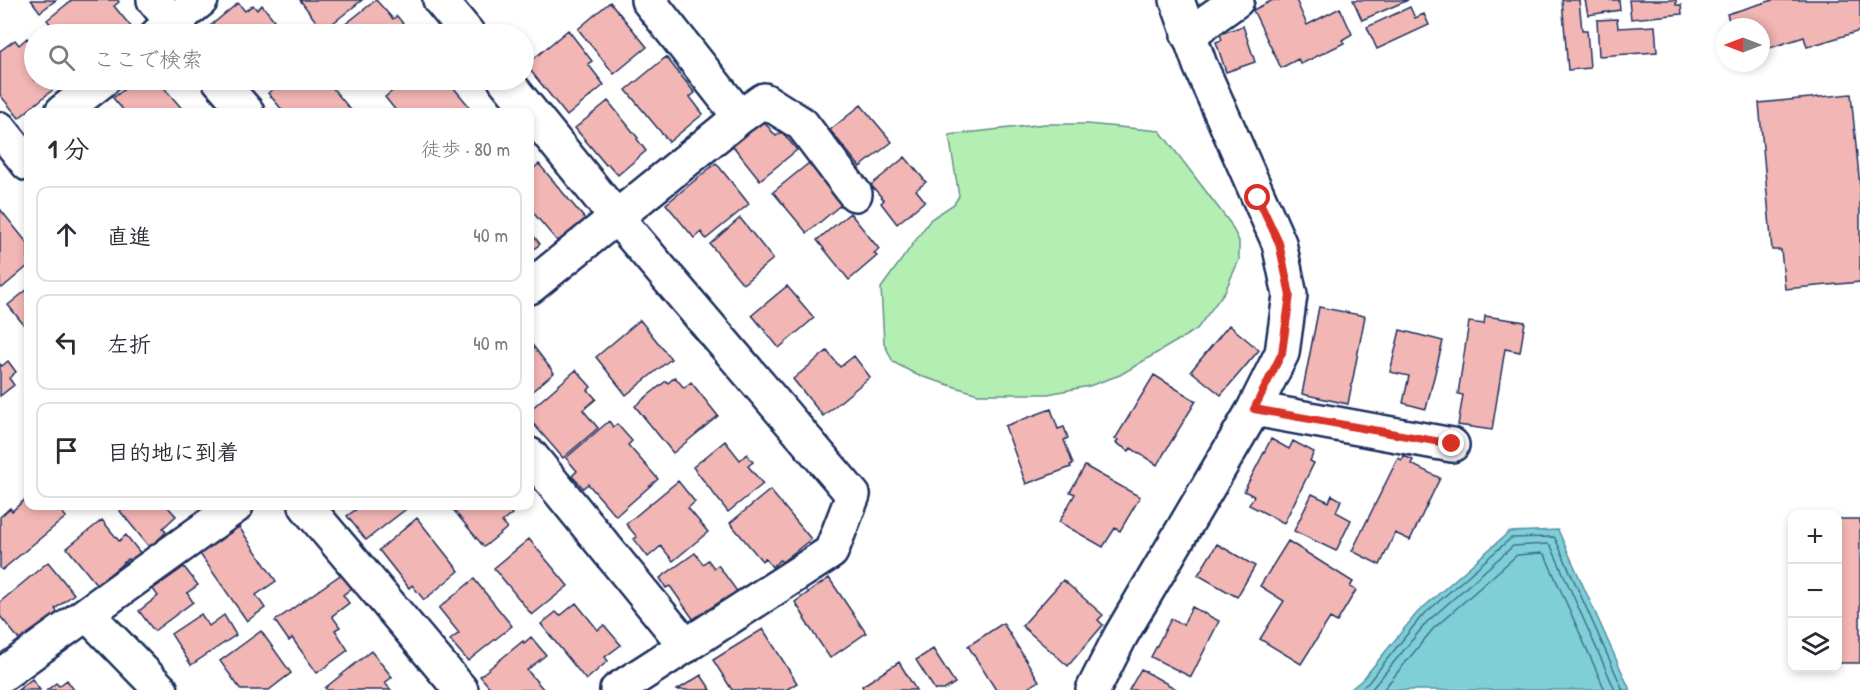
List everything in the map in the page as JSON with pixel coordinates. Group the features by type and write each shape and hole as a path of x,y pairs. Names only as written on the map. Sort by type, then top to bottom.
{"street":[{"path":"167,23 201,0"},
{"path":"440,0 460,24"},
{"path":"648,0 740,117"},
{"path":"1093,690 1121,635 1254,409 1282,353 1290,295 1279,243 1188,35 1177,0"},
{"path":"1188,35 1237,0"},
{"path":"67,108 90,90"},
{"path":"228,90 244,108"},
{"path":"513,90 528,108"},
{"path":"534,284 764,100 802,124 855,194"},
{"path":"534,116 616,218 853,495 831,552 617,690"},
{"path":"1254,409 1452,444"},
{"path":"534,461 686,646"},
{"path":"5,663 87,614 230,510"},
{"path":"309,510 461,690"},
{"path":"87,614 161,690"}],"green space":[{"path":"1045,124 1087,124 1160,131 1230,223 1239,241 1239,260 1225,291 1197,329 1120,375 1089,386 1048,394 978,394 917,375 893,362 884,343 881,288 931,219 954,204 959,196 949,135"}],"water":[{"path":"1558,530 1630,690 1350,690 1363,679 1417,613 1509,532"}],"building":[{"path":"31,0 56,0 40,12"},
{"path":"72,0 118,0 119,2 114,6 129,24 50,24 47,20"},
{"path":"300,0 362,0 332,24 318,24"},
{"path":"376,0 393,19 397,16 404,24 346,24"},
{"path":"1273,0 1296,0 1307,25 1340,8 1352,34 1342,40 1344,43 1301,64 1298,59 1281,68 1253,10"},
{"path":"1353,0 1408,0 1362,20"},
{"path":"1562,0 1579,0 1582,30 1587,30 1590,68 1568,70"},
{"path":"1585,0 1619,0 1620,10 1588,15"},
{"path":"1629,0 1676,0 1676,5 1681,5 1682,14 1631,19"},
{"path":"1773,0 1860,0 1860,31 1807,47 1804,37 1770,48 1770,18 1728,18 1727,14"},
{"path":"610,2 647,47 614,74 578,29"},
{"path":"238,3 245,11 253,5 257,10 262,5 274,20 269,24 212,24"},
{"path":"1410,7 1415,18 1424,14 1429,25 1377,49 1367,27"},
{"path":"1617,19 1618,28 1655,26 1657,52 1599,56 1597,20"},
{"path":"1243,26 1255,62 1226,72 1216,42 1222,40 1220,34"},
{"path":"568,30 592,61 588,64 604,85 567,116 534,75 534,58"},
{"path":"15,40 19,45 24,41 24,90 52,90 31,108 24,108 24,114 19,118 0,95 0,51"},
{"path":"666,57 695,93 690,97 703,114 669,142 626,90"},
{"path":"123,90 166,90 182,108 122,108 113,98"},
{"path":"272,90 334,90 349,108 281,108 268,93"},
{"path":"394,90 456,90 469,106 466,108 394,108 385,97"},
{"path":"1851,94 1860,187 1860,282 1785,289 1781,250 1772,250 1759,103"},
{"path":"608,101 646,151 618,175 608,164 606,165 575,128"},
{"path":"861,105 892,142 860,167 830,130"},
{"path":"763,121 776,136 782,132 797,150 760,180 733,146"},
{"path":"905,157 926,182 916,190 925,201 897,224 881,203 884,200 871,185"},
{"path":"716,163 749,204 706,239 701,232 694,238 666,204"},
{"path":"809,163 843,203 807,233 773,192"},
{"path":"539,164 585,219 558,242 534,214 534,168"},
{"path":"0,209 24,239 24,269 2,288 0,286"},
{"path":"850,213 879,249 874,253 877,256 849,280 817,240"},
{"path":"740,218 773,259 743,284 710,244"},
{"path":"534,236 540,244 534,249"},
{"path":"787,286 814,318 779,348 752,315"},
{"path":"24,292 24,325 8,305"},
{"path":"1319,307 1365,316 1348,404 1302,394"},
{"path":"1485,316 1525,322 1520,352 1505,349 1492,430 1458,425 1463,395 1458,394 1469,322 1484,324"},
{"path":"640,320 671,359 626,395 596,357"},
{"path":"1229,325 1259,350 1221,395 1191,371"},
{"path":"1400,330 1443,341 1426,409 1403,403 1409,376 1390,372"},
{"path":"534,347 554,373 534,390"},
{"path":"827,351 840,367 854,356 870,377 823,416 793,379"},
{"path":"8,361 16,372 9,378 14,385 0,396 0,364 2,366"},
{"path":"576,370 591,387 588,390 596,399 583,410 598,428 563,458 534,425 534,407"},
{"path":"1154,375 1196,401 1157,465 1131,448 1129,451 1116,443 1118,440 1115,439"},
{"path":"675,377 684,388 691,382 718,416 673,453 635,406 666,381 668,383"},
{"path":"1051,409 1058,429 1064,427 1068,438 1064,440 1073,464 1070,465 1071,467 1026,484 1005,426"},
{"path":"609,421 613,427 617,424 632,441 628,445 658,479 616,516 588,484 583,488 572,476 577,471 566,458"},
{"path":"1271,439 1289,449 1293,441 1314,452 1310,461 1314,463 1284,523 1249,505 1254,496 1244,491"},
{"path":"725,441 740,460 747,454 753,462 748,466 763,484 728,512 693,467"},
{"path":"1404,456 1413,460 1411,464 1440,478 1410,540 1395,533 1380,565 1352,551 1398,458 1402,460"},
{"path":"1085,466 1140,497 1120,531 1115,528 1103,547 1059,522 1075,494 1070,492"},
{"path":"678,481 695,502 688,508 708,532 673,561 661,546 648,557 634,539 637,537 626,524"},
{"path":"770,490 811,539 772,567 765,558 762,561 730,523"},
{"path":"1312,494 1329,502 1332,495 1341,500 1336,512 1351,520 1336,551 1294,531"},
{"path":"24,500 24,510 60,510 66,517 2,570 0,568 0,517 10,508 12,511"},
{"path":"171,510 176,516 163,528 166,532 150,548 120,511"},
{"path":"355,510 405,510 366,540 347,516"},
{"path":"453,510 508,510 512,514 502,522 507,528 484,547"},
{"path":"417,518 459,571 424,600 412,585 409,588 379,550"},
{"path":"1842,519 1860,519 1860,663 1842,663"},
{"path":"102,520 119,541 126,535 141,554 131,562 128,559 97,585 67,548"},
{"path":"239,527 276,581 256,595 265,608 247,621 200,554"},
{"path":"529,539 568,586 532,615 494,568"},
{"path":"1288,541 1353,582 1350,587 1356,590 1337,622 1330,618 1301,664 1260,639 1284,601 1260,586"},
{"path":"1217,544 1255,566 1237,597 1198,575"},
{"path":"695,553 703,564 708,560 714,568 718,565 739,594 696,623 670,586 666,588 660,578"},
{"path":"48,562 74,594 55,609 58,613 22,643 0,616 0,602"},
{"path":"184,567 198,585 187,593 193,602 154,631 139,611 158,596 153,589"},
{"path":"343,573 353,587 343,595 349,603 332,616 340,627 335,630 348,650 317,673 292,638 289,641 275,621"},
{"path":"829,578 866,633 830,658 795,602"},
{"path":"474,579 512,626 468,661 450,640 459,633 439,608"},
{"path":"1063,580 1103,615 1098,620 1103,625 1068,666 1022,626"},
{"path":"576,603 598,630 604,625 621,645 605,657 608,661 586,680 541,624 556,612 560,616"},
{"path":"1192,607 1219,621 1191,677 1151,657 1171,619 1183,625"},
{"path":"201,614 209,626 224,615 236,635 191,665 171,634"},
{"path":"1003,623 1039,681 1025,690 996,690 968,646"},
{"path":"763,629 797,683 786,690 732,690 713,660"},
{"path":"261,631 291,673 269,690 241,690 220,661"},
{"path":"531,637 546,655 527,670 544,690 492,690 480,676"},
{"path":"933,649 955,683 944,690 935,690 916,660"},
{"path":"371,651 392,677 385,683 391,690 327,690 325,688"},
{"path":"899,662 916,690 864,690 862,686"},
{"path":"1141,669 1178,690 1129,690"},
{"path":"701,675 711,690 677,690"},
{"path":"32,679 40,690 18,690"},
{"path":"67,680 74,690 47,690 56,683 59,686"}],"route":[{"path":"1258,198 1279,243 1290,295 1282,353 1254,409 1452,444"}]}
